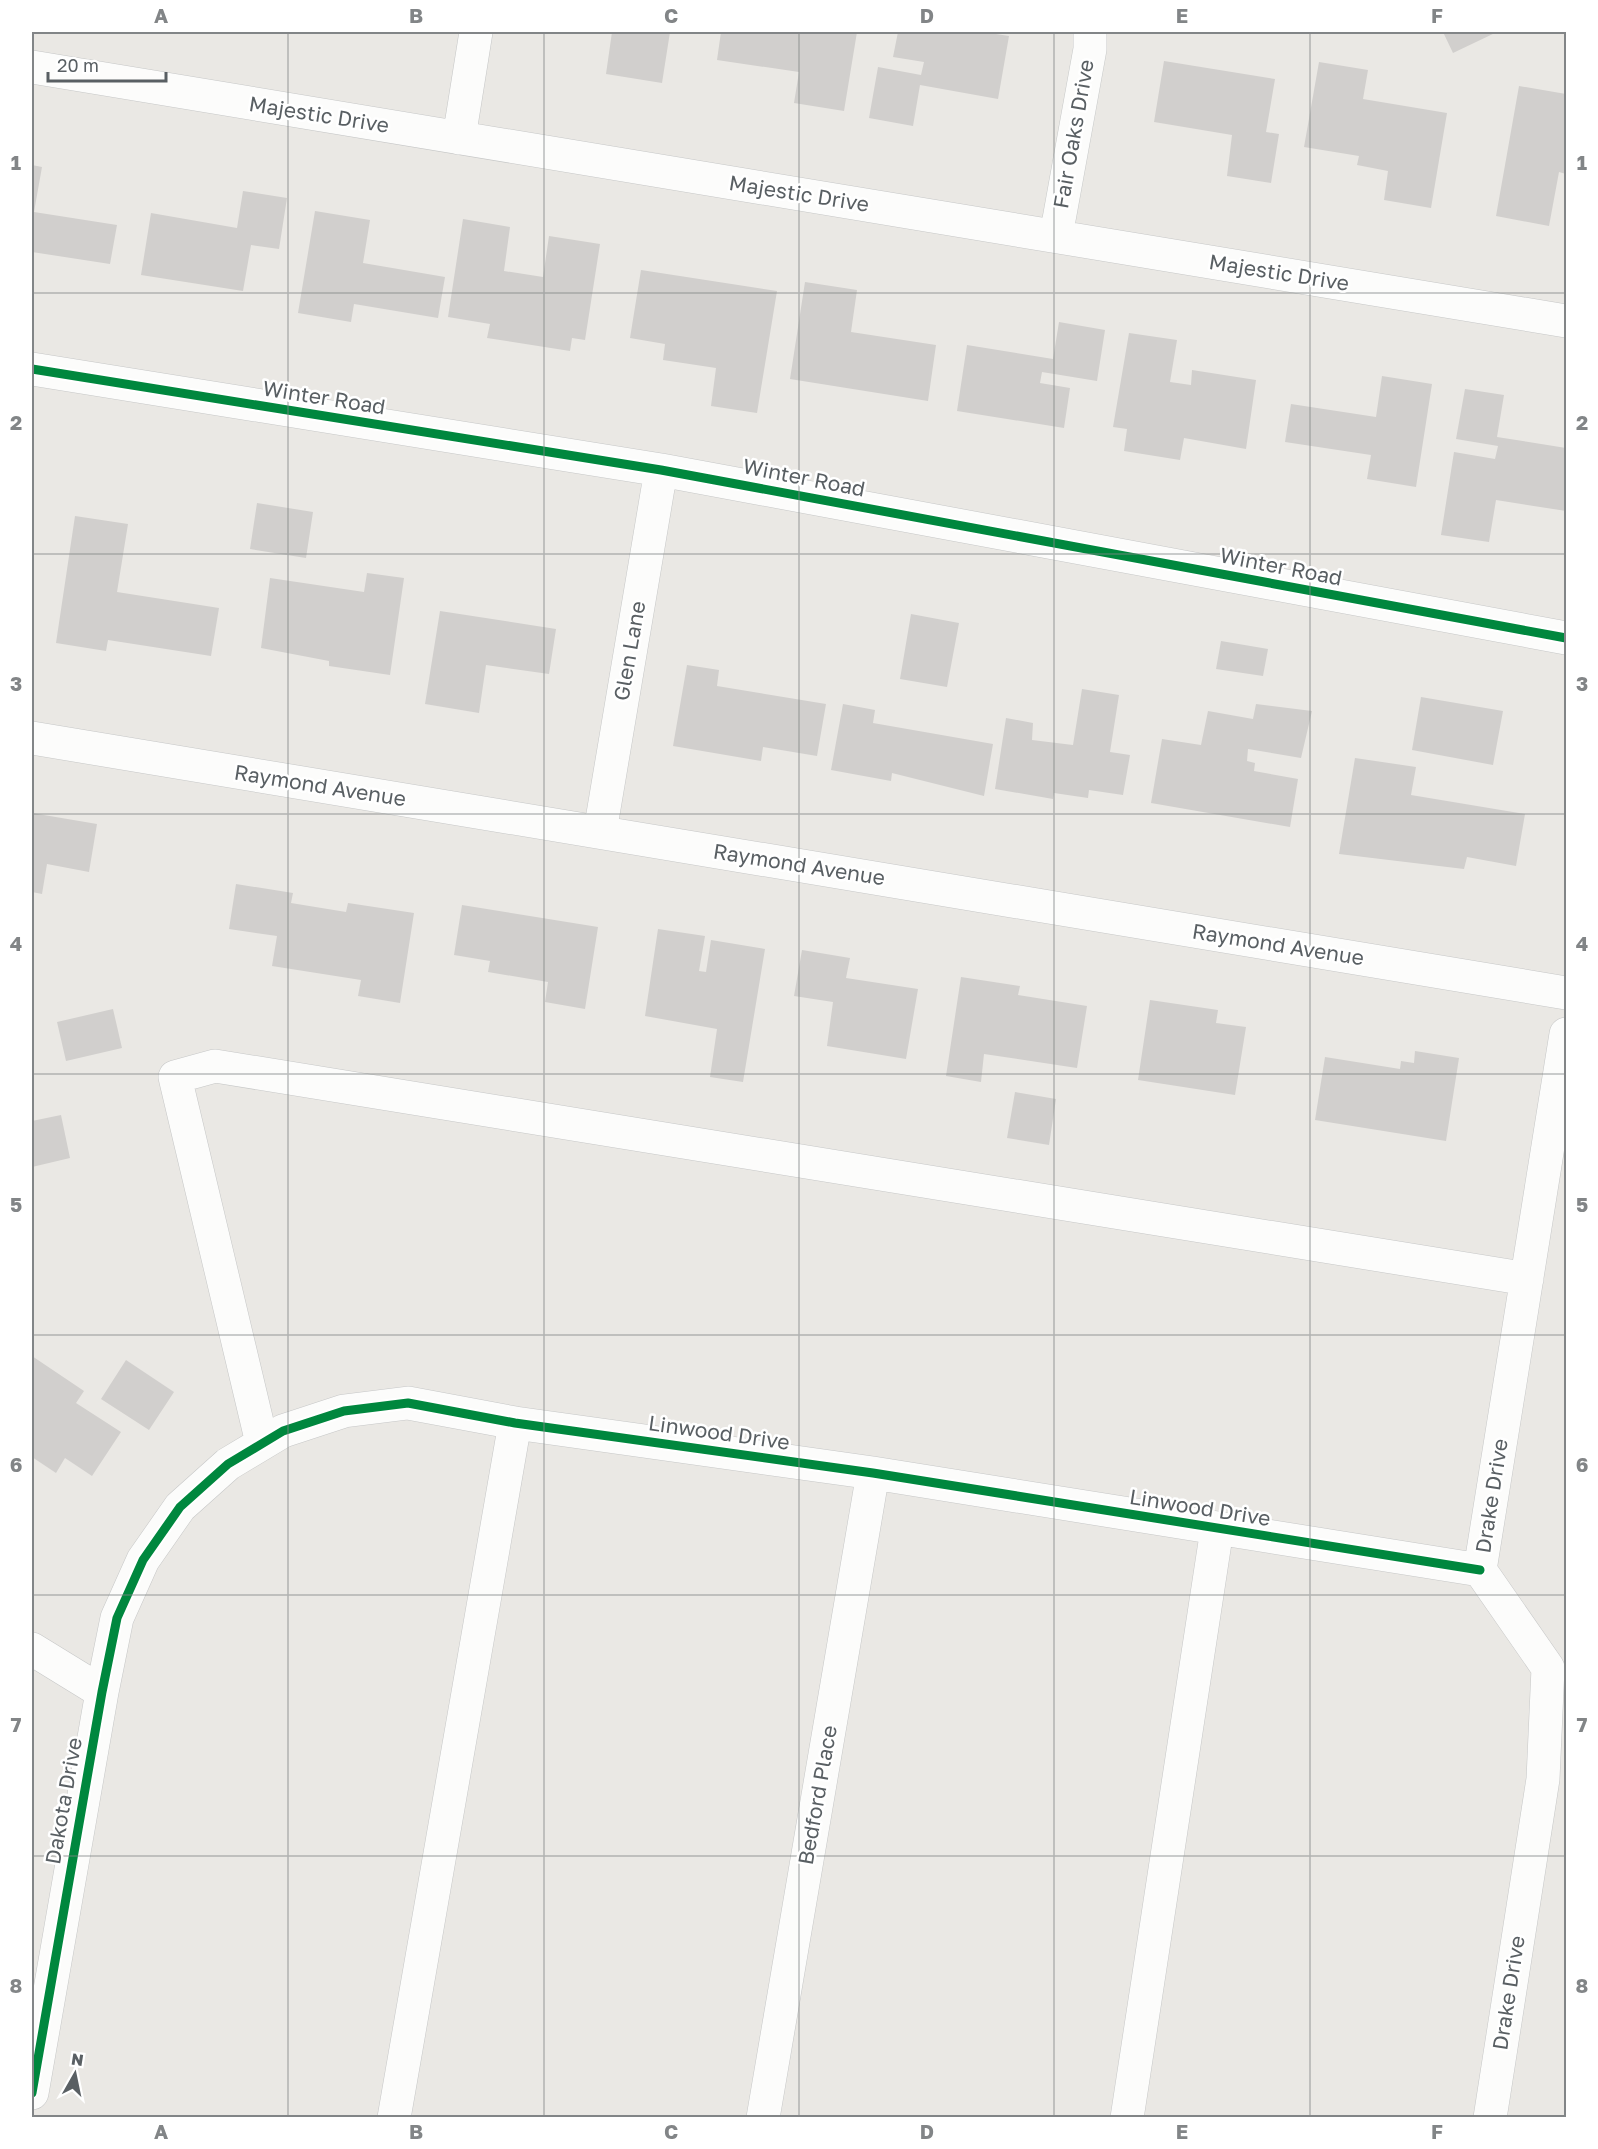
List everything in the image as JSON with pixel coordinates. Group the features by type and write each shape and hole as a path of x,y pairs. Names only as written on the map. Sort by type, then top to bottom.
{"street":[{"path":"459,138 476,32"},
{"name":"Fair Oaks Drive","path":"1056,236 1090,49 1089,32"},
{"name":"Majestic Drive","path":"32,68 1566,321"},
{"name":"Winter Road","path":"32,369 661,470 1566,638"},
{"name":"Glen Lane","path":"600,832 661,470"},
{"name":"Raymond Avenue","path":"32,738 1566,993"},
{"name":"Drake Drive","path":"1490,2118 1543,1779 1548,1668 1480,1570 1566,1034"},
{"path":"262,1443 176,1077 215,1066 1527,1279"},
{"name":"Linwood Drive","path":"102,1692 117,1618 143,1560 180,1507 228,1464 283,1431 344,1411 408,1403 515,1423 873,1473 1480,1570"},
{"path":"394,2118 515,1423"},
{"name":"Bedford Place","path":"763,2118 873,1473"},
{"path":"1127,2118 1217,1528"},
{"path":"32,1649 102,1692"},
{"name":"Dakota Drive","path":"32,2093 102,1692"}],"building":[{"path":"612,32 670,32 662,83 606,74"},
{"path":"721,32 857,32 844,111 794,103 799,72 717,60"},
{"path":"898,32 983,32 1009,36 998,99 920,85 913,126 869,118 878,67 921,75 924,62 893,57"},
{"path":"1443,32 1497,32 1453,53"},
{"path":"1164,61 1275,79 1266,132 1279,134 1271,183 1227,176 1232,135 1154,122"},
{"path":"1319,62 1368,70 1363,99 1447,113 1431,208 1384,200 1388,171 1357,165 1359,156 1304,147"},
{"path":"1519,86 1566,94 1566,174 1559,172 1549,226 1496,216"},
{"path":"32,165 42,167 34,212 117,225 110,264 32,252"},
{"path":"243,191 287,198 279,249 251,245 243,291 141,275 151,213 237,228"},
{"path":"315,211 370,220 363,263 445,277 438,318 354,304 351,322 298,313"},
{"path":"463,219 510,227 504,271 543,277 549,236 600,244 585,340 572,338 570,351 487,338 490,324 448,317"},
{"path":"641,270 777,291 757,413 711,406 716,368 663,360 665,344 630,338"},
{"path":"805,282 857,290 851,332 936,345 928,401 790,379"},
{"path":"1059,322 1105,330 1097,381 1042,372 1040,383 1070,388 1064,428 957,411 967,345 1053,359"},
{"path":"1129,333 1177,340 1170,382 1191,385 1192,370 1256,380 1246,449 1184,438 1180,460 1124,451 1127,429 1113,427"},
{"path":"1382,376 1432,384 1416,487 1367,479 1371,455 1285,442 1291,404 1376,417"},
{"path":"1465,389 1504,395 1497,437 1566,448 1566,511 1496,500 1489,542 1441,535 1454,452 1495,459 1498,446 1456,439"},
{"path":"257,503 313,512 306,558 250,549"},
{"path":"75,516 128,524 117,592 219,608 211,656 108,640 106,651 56,643"},
{"path":"367,573 404,578 390,675 329,666 329,661 261,648 270,578 364,592"},
{"path":"440,611 556,629 549,674 486,665 479,713 425,704"},
{"path":"911,614 959,623 947,687 900,679"},
{"path":"1221,641 1268,649 1263,676 1216,669"},
{"path":"687,665 719,670 717,686 826,704 817,756 763,747 761,761 673,746"},
{"path":"1082,689 1119,695 1110,752 1130,755 1123,795 1089,790 1088,798 1054,793 1053,799 995,789 1006,718 1033,723 1032,740 1073,745"},
{"path":"1421,697 1503,711 1493,765 1412,750"},
{"path":"843,704 875,710 873,723 993,744 984,796 892,773 891,781 831,770"},
{"path":"1256,704 1312,711 1301,758 1248,749 1247,761 1255,763 1254,771 1298,779 1290,827 1151,803 1162,739 1201,745 1208,711 1253,719"},
{"path":"1355,758 1416,767 1411,795 1525,814 1516,866 1467,857 1464,869 1339,854"},
{"path":"32,813 97,824 89,872 47,864 42,894 32,892"},
{"path":"236,884 293,893 291,903 346,912 348,903 414,913 400,1003 358,996 361,980 272,966 277,936 229,929"},
{"path":"462,905 598,927 585,1009 545,1002 548,982 488,972 490,961 454,955"},
{"path":"658,929 705,936 699,971 706,972 711,940 765,949 743,1082 710,1077 717,1029 645,1016"},
{"path":"802,950 850,958 846,978 918,989 906,1059 827,1046 833,1002 794,996"},
{"path":"961,977 1020,986 1018,995 1087,1006 1077,1068 984,1054 981,1082 946,1076"},
{"path":"1150,1000 1218,1010 1216,1023 1246,1027 1235,1095 1138,1080"},
{"path":"113,1009 122,1048 66,1061 57,1022"},
{"path":"1415,1051 1459,1058 1446,1141 1315,1120 1325,1057 1400,1069 1401,1061 1414,1063"},
{"path":"1015,1092 1056,1099 1049,1145 1007,1138"},
{"path":"61,1115 70,1158 32,1167 32,1121"},
{"path":"32,1356 84,1391 76,1403 121,1432 92,1476 65,1458 56,1473 32,1457"},
{"path":"126,1360 174,1392 149,1430 101,1399"}],"cycle path":[{"path":"32,369 661,470 1566,638"},
{"path":"32,2093 117,1618 143,1560 180,1507 228,1464 283,1431 344,1411 408,1403 515,1423 873,1473 1480,1570"}]}
